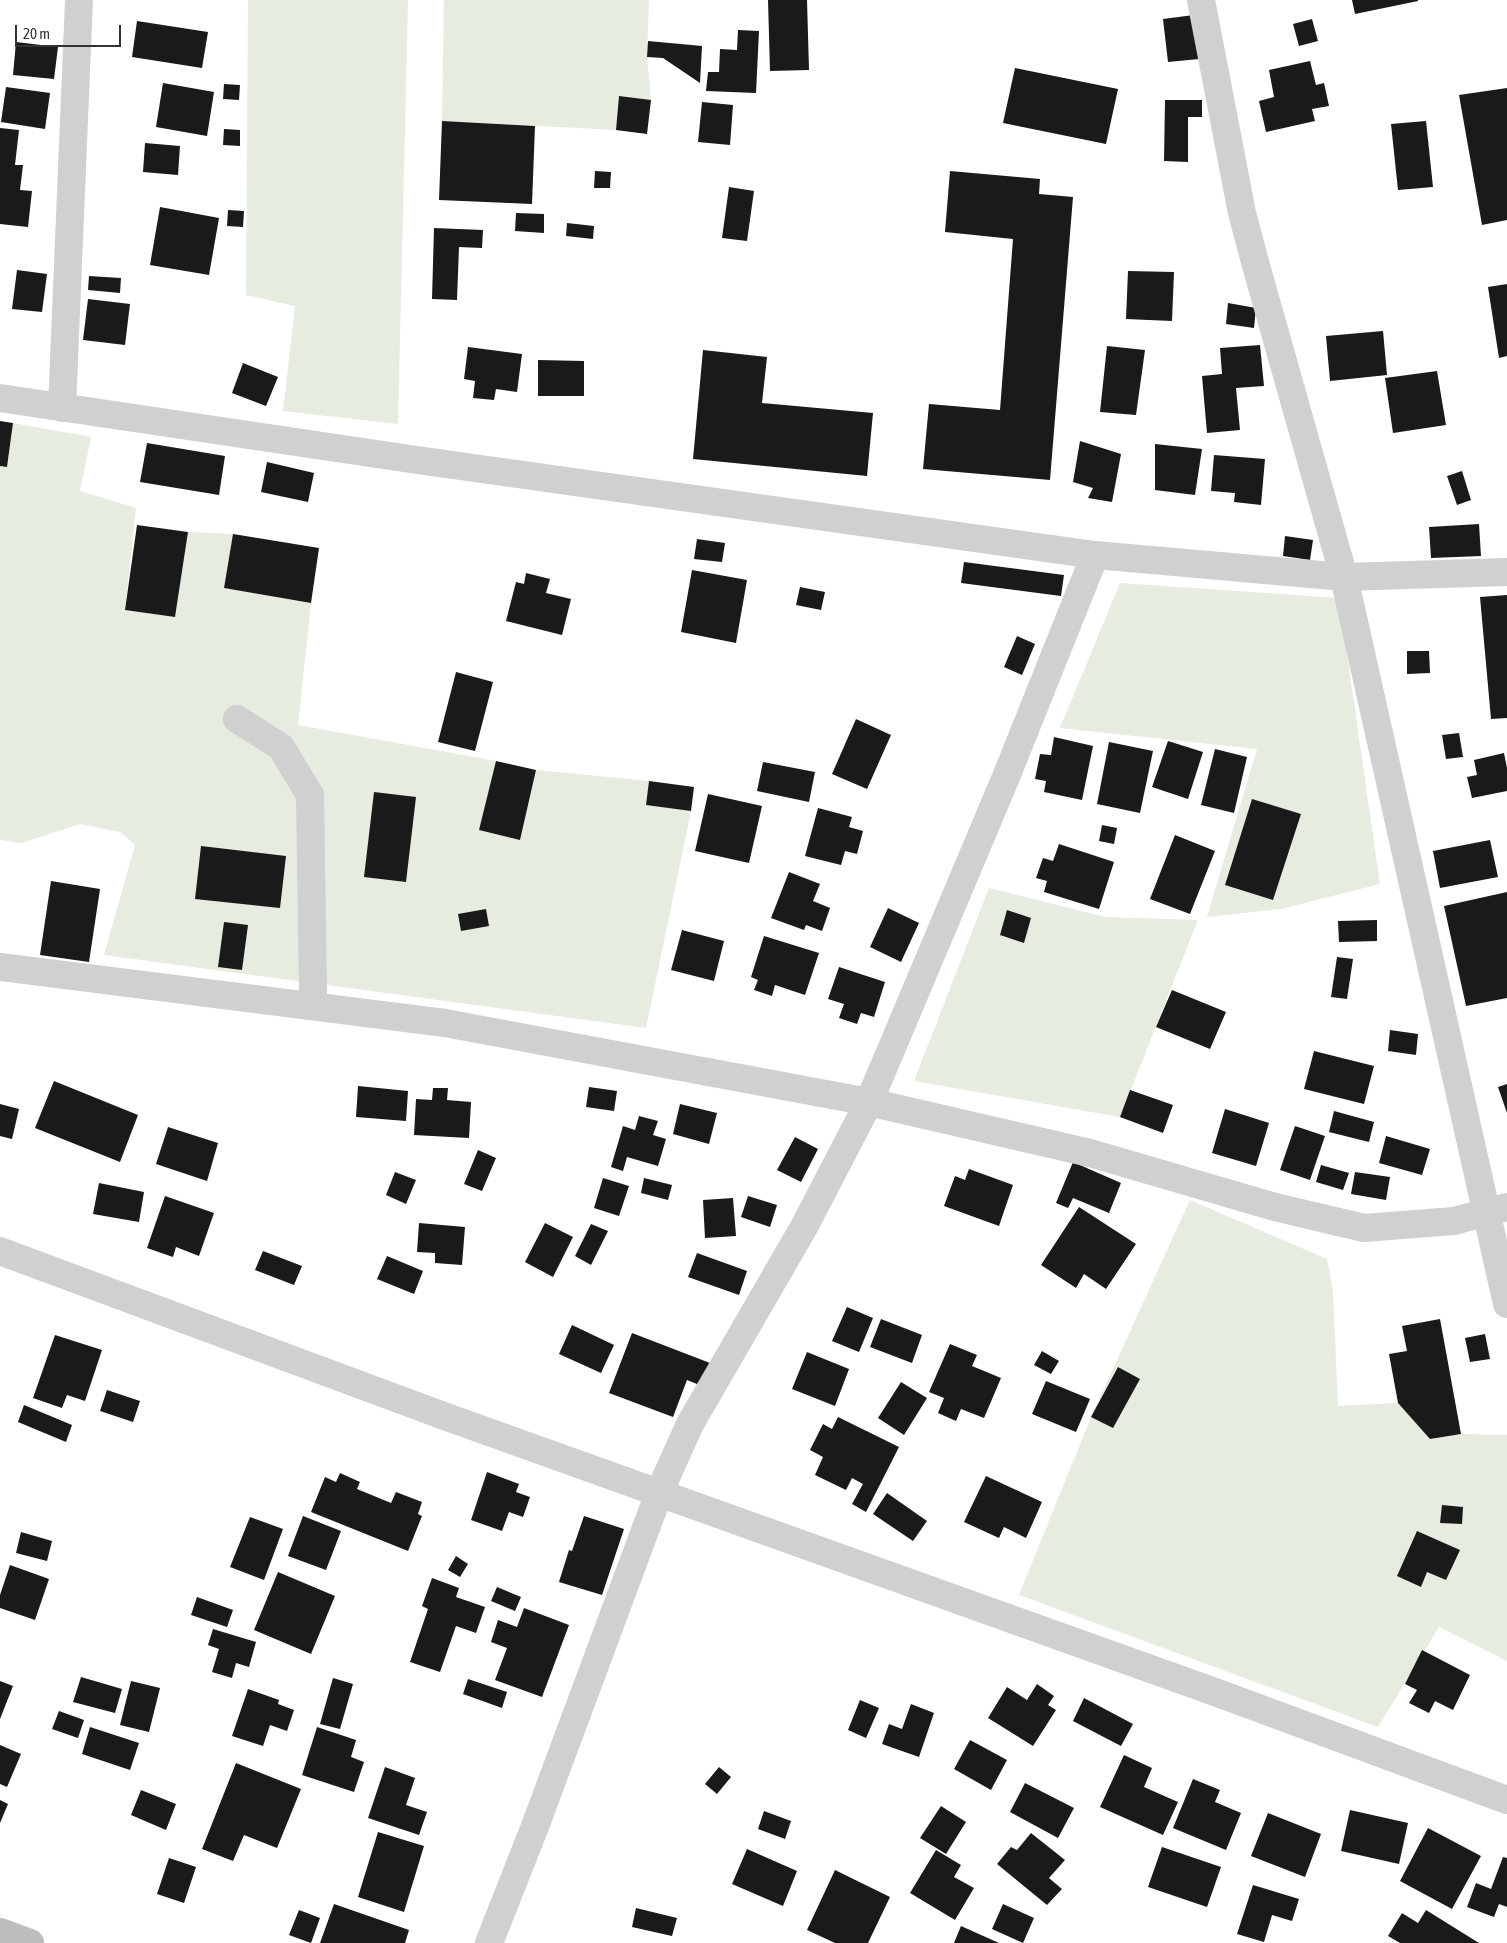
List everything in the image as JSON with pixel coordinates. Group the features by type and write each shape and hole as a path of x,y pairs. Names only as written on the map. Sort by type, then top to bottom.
{"street":[{"path":"62,408 79,0"},
{"path":"1201,0 1242,213 1344,577 1470,1135 1496,1210 1507,1304"},
{"path":"0,398 417,460 1095,555 1344,577 1507,572"},
{"path":"489,1943 659,1493 690,1424 804,1227 868,1102 998,796 1095,555"},
{"path":"237,719 281,747 310,795 313,991 311,1006"},
{"path":"0,966 445,1023 868,1102 1090,1153 1275,1207 1364,1228 1454,1221 1496,1210"},
{"path":"0,1251 435,1412 1215,1692 1507,1800"},
{"path":"0,1932 30,1943"}],"shaded area":[{"path":"248,0 408,0 398,424 283,411 295,306 246,295"},
{"path":"444,0 649,0 647,57 651,100 619,96 616,130 442,121"},
{"path":"13,423 91,437 80,491 136,508 125,610 175,617 188,532 233,534 224,588 311,603 298,725 496,761 480,830 520,840 536,770 649,781 646,805 691,811 646,1028 104,955 135,845 120,832 80,824 22,843 0,840 0,466 7,467"},
{"path":"1120,583 1339,598 1380,884 1281,909 1207,917 1257,749 1060,728"},
{"path":"989,888 1105,917 1198,920 1120,1117 914,1081"},
{"path":"1190,1200 1327,1259 1333,1291 1338,1406 1398,1403 1431,1439 1461,1434 1507,1435 1507,1661 1439,1627 1378,1727 1019,1595 1091,1417"}],"building":[{"path":"768,0 807,0 809,70 770,71"},
{"path":"1352,0 1418,0 1418,1 1355,14"},
{"path":"1194,15 1199,59 1168,62 1163,19"},
{"path":"1312,19 1318,41 1299,46 1293,24"},
{"path":"137,21 208,32 202,68 132,57"},
{"path":"738,30 759,31 756,93 706,91 708,72 719,72 720,49 737,50"},
{"path":"648,41 702,46 700,83 663,58 647,57"},
{"path":"16,42 58,47 54,79 13,75"},
{"path":"1310,61 1316,85 1324,83 1329,106 1312,109 1315,121 1266,132 1259,101 1274,97 1269,70"},
{"path":"1015,68 1118,89 1106,144 1003,123"},
{"path":"163,83 214,92 207,136 156,127"},
{"path":"224,84 240,85 239,100 223,99"},
{"path":"6,87 50,93 45,129 1,122"},
{"path":"1507,88 1507,220 1482,225 1459,95"},
{"path":"619,96 651,100 647,134 616,130"},
{"path":"1165,100 1202,100 1202,117 1188,117 1188,162 1164,161"},
{"path":"702,102 733,105 730,145 698,142"},
{"path":"442,121 535,126 532,204 439,200"},
{"path":"1426,121 1433,187 1398,190 1391,124"},
{"path":"0,128 19,130 15,165 23,165 20,190 32,191 28,227 0,224"},
{"path":"224,129 240,130 240,146 223,145"},
{"path":"145,143 180,146 178,175 143,172"},
{"path":"595,171 611,172 610,188 594,188"},
{"path":"950,171 1040,179 1039,194 1073,197 1050,480 923,469 929,404 1000,410 1013,239 945,232"},
{"path":"729,187 754,191 747,241 722,238"},
{"path":"160,207 219,218 209,275 150,265"},
{"path":"228,210 244,211 243,227 227,226"},
{"path":"516,213 544,214 544,233 515,231"},
{"path":"567,223 594,226 593,239 566,236"},
{"path":"434,228 483,230 482,248 459,247 457,300 432,299"},
{"path":"17,270 47,274 42,312 12,309"},
{"path":"1128,271 1174,272 1172,321 1126,319"},
{"path":"89,276 121,278 120,293 88,290"},
{"path":"1507,284 1507,356 1499,358 1488,287"},
{"path":"88,299 130,304 125,345 83,340"},
{"path":"1228,303 1256,308 1254,328 1226,324"},
{"path":"1383,331 1387,375 1330,381 1326,336"},
{"path":"1260,345 1264,386 1236,388 1240,430 1207,433 1202,376 1222,374 1220,348"},
{"path":"1107,346 1145,350 1136,415 1100,412"},
{"path":"468,347 522,354 517,392 496,389 494,400 473,398 475,381 464,379"},
{"path":"703,350 767,357 762,403 873,413 867,476 693,459"},
{"path":"538,360 584,361 584,396 538,396"},
{"path":"243,363 278,377 266,406 232,393"},
{"path":"1437,371 1446,425 1393,433 1385,378"},
{"path":"0,421 13,423 7,467 0,466"},
{"path":"1080,441 1121,454 1112,502 1088,498 1093,488 1073,482"},
{"path":"147,443 225,456 219,495 140,482"},
{"path":"1155,444 1202,449 1195,495 1155,490"},
{"path":"1214,455 1265,459 1261,505 1234,502 1235,493 1211,491"},
{"path":"267,462 314,473 308,502 261,492"},
{"path":"1462,471 1471,500 1457,505 1447,476"},
{"path":"1479,524 1481,556 1431,558 1429,527"},
{"path":"137,525 188,532 175,617 125,610"},
{"path":"233,534 319,548 311,603 224,588"},
{"path":"1285,536 1313,540 1310,560 1283,556"},
{"path":"697,539 725,543 722,562 694,559"},
{"path":"964,562 1064,575 1061,596 961,583"},
{"path":"692,570 747,580 736,643 681,632"},
{"path":"526,573 550,579 546,593 571,599 562,635 506,621 516,582 524,584"},
{"path":"800,587 825,592 821,610 796,605"},
{"path":"1507,595 1507,718 1491,719 1480,597"},
{"path":"1017,636 1035,644 1022,675 1004,667"},
{"path":"1407,651 1429,651 1430,673 1407,674"},
{"path":"456,672 493,682 475,751 438,742"},
{"path":"856,719 891,735 867,789 832,774"},
{"path":"1459,733 1463,757 1446,759 1442,735"},
{"path":"1054,737 1093,746 1082,800 1044,792 1046,781 1035,779 1040,754 1051,755"},
{"path":"1168,741 1203,752 1188,799 1152,787"},
{"path":"1109,742 1153,751 1140,813 1097,804"},
{"path":"1215,749 1247,757 1234,813 1201,805"},
{"path":"1504,753 1507,768 1507,791 1472,798 1467,777 1477,775 1474,760"},
{"path":"496,761 536,770 520,840 479,830"},
{"path":"763,762 815,772 809,802 757,791"},
{"path":"649,781 694,787 691,811 646,805"},
{"path":"374,792 416,797 406,882 364,877"},
{"path":"708,794 762,806 749,863 695,851"},
{"path":"1252,799 1301,814 1273,900 1225,885"},
{"path":"818,808 852,817 849,827 863,831 857,854 845,851 841,865 805,856"},
{"path":"1102,825 1117,828 1114,844 1099,841"},
{"path":"1175,835 1215,851 1190,914 1150,899"},
{"path":"1490,840 1498,877 1440,888 1433,851"},
{"path":"1059,844 1114,862 1099,909 1044,892 1047,881 1036,878 1043,858 1053,861"},
{"path":"201,846 286,856 280,908 195,899"},
{"path":"789,872 820,884 813,901 830,908 822,931 806,925 804,930 771,918"},
{"path":"51,881 100,889 89,962 40,955"},
{"path":"1507,892 1507,998 1466,1006 1444,906"},
{"path":"888,908 919,923 901,962 870,947"},
{"path":"486,909 489,926 461,931 458,914"},
{"path":"1007,910 1031,918 1024,943 1000,935"},
{"path":"1377,920 1377,941 1339,942 1338,921"},
{"path":"224,922 248,925 242,970 218,967"},
{"path":"682,930 724,941 714,981 671,970"},
{"path":"764,936 819,953 805,995 775,985 772,996 754,990 758,980 751,977"},
{"path":"1337,957 1353,959 1347,999 1331,997"},
{"path":"839,967 885,982 874,1017 861,1013 857,1024 839,1018 844,1004 828,999"},
{"path":"1172,990 1226,1012 1210,1049 1156,1027"},
{"path":"1390,1030 1418,1034 1416,1055 1388,1051"},
{"path":"1314,1051 1374,1066 1364,1104 1304,1089"},
{"path":"54,1081 138,1115 120,1162 35,1128"},
{"path":"1507,1084 1507,1113 1498,1087"},
{"path":"358,1086 408,1091 406,1121 356,1117"},
{"path":"589,1087 617,1091 614,1111 586,1107"},
{"path":"433,1088 448,1088 447,1100 471,1102 469,1138 414,1135 416,1099 432,1100"},
{"path":"1130,1090 1173,1105 1163,1133 1120,1117"},
{"path":"0,1104 19,1109 12,1139 0,1136"},
{"path":"680,1104 717,1113 709,1144 673,1134"},
{"path":"1225,1109 1269,1123 1256,1166 1212,1153"},
{"path":"1334,1111 1374,1122 1369,1142 1329,1132"},
{"path":"639,1116 658,1121 653,1135 666,1139 658,1166 627,1157 623,1171 611,1167 623,1126 635,1130"},
{"path":"1295,1126 1325,1136 1310,1180 1280,1170"},
{"path":"168,1127 218,1143 207,1181 156,1164"},
{"path":"1386,1136 1430,1149 1422,1175 1379,1163"},
{"path":"795,1137 818,1149 801,1182 777,1170"},
{"path":"478,1150 496,1158 482,1191 464,1184"},
{"path":"1073,1162 1121,1183 1109,1213 1073,1198 1068,1208 1056,1203"},
{"path":"1321,1165 1349,1173 1343,1190 1316,1182"},
{"path":"969,1169 1013,1185 999,1226 944,1206 955,1176 965,1180"},
{"path":"395,1172 416,1180 406,1204 386,1195"},
{"path":"1355,1172 1390,1177 1386,1200 1351,1194"},
{"path":"603,1178 629,1186 619,1216 594,1208"},
{"path":"644,1178 672,1185 668,1200 641,1193"},
{"path":"99,1183 144,1192 139,1222 93,1214"},
{"path":"165,1196 214,1213 199,1256 176,1247 173,1257 147,1248"},
{"path":"748,1196 777,1205 770,1227 741,1217"},
{"path":"733,1198 736,1236 705,1238 703,1200"},
{"path":"1079,1207 1136,1244 1106,1289 1084,1274 1076,1288 1041,1265"},
{"path":"419,1223 465,1227 462,1265 435,1263 435,1253 417,1252"},
{"path":"545,1223 573,1237 553,1277 525,1262"},
{"path":"591,1224 608,1231 591,1265 575,1256"},
{"path":"263,1251 302,1266 294,1285 255,1270"},
{"path":"697,1253 747,1271 739,1295 688,1277"},
{"path":"387,1256 423,1271 414,1294 377,1279"},
{"path":"847,1307 873,1318 859,1352 832,1341"},
{"path":"881,1319 922,1335 912,1363 870,1347"},
{"path":"1440,1319 1461,1434 1430,1439 1398,1403 1389,1354 1407,1351 1402,1326"},
{"path":"572,1325 614,1345 601,1373 559,1354"},
{"path":"632,1333 710,1363 702,1386 687,1380 673,1417 609,1393"},
{"path":"1485,1334 1490,1359 1470,1362 1465,1338"},
{"path":"55,1335 102,1350 85,1401 67,1395 62,1408 33,1398"},
{"path":"950,1344 977,1355 972,1366 1001,1378 984,1418 961,1409 956,1421 938,1413 944,1398 929,1392"},
{"path":"1042,1351 1059,1361 1051,1374 1034,1365"},
{"path":"807,1352 849,1369 835,1406 792,1389"},
{"path":"1118,1367 1140,1379 1113,1428 1091,1417"},
{"path":"1046,1381 1090,1399 1076,1432 1032,1414"},
{"path":"901,1382 927,1398 904,1435 878,1418"},
{"path":"107,1390 140,1401 133,1422 100,1411"},
{"path":"24,1405 72,1425 66,1442 18,1422"},
{"path":"838,1417 899,1447 866,1512 852,1504 863,1484 852,1478 846,1490 815,1475 823,1457 810,1450 823,1424 832,1429"},
{"path":"487,1472 519,1484 516,1492 530,1497 523,1517 509,1512 502,1531 471,1520"},
{"path":"340,1473 360,1482 357,1489 391,1503 396,1492 422,1502 418,1514 422,1516 408,1551 311,1512 325,1477 336,1482"},
{"path":"986,1476 1042,1502 1026,1538 1004,1527 999,1538 964,1522"},
{"path":"887,1493 927,1521 913,1541 873,1514"},
{"path":"1442,1505 1463,1507 1462,1524 1440,1523"},
{"path":"303,1516 341,1531 326,1570 288,1556"},
{"path":"584,1516 624,1529 602,1595 559,1582 569,1550 572,1551"},
{"path":"250,1517 283,1529 264,1580 230,1567"},
{"path":"1417,1531 1460,1550 1446,1580 1427,1572 1421,1587 1397,1576"},
{"path":"21,1532 52,1541 47,1561 16,1553"},
{"path":"456,1556 468,1564 460,1577 448,1570"},
{"path":"10,1565 49,1579 35,1620 0,1608 0,1595"},
{"path":"278,1572 335,1596 311,1654 254,1630"},
{"path":"432,1578 459,1588 456,1597 485,1607 476,1633 456,1626 440,1672 410,1662 428,1609 422,1606"},
{"path":"497,1587 521,1597 515,1611 491,1601"},
{"path":"197,1597 233,1610 227,1627 191,1615"},
{"path":"524,1608 569,1625 542,1697 495,1680 507,1648 491,1642 498,1620 517,1627"},
{"path":"213,1629 256,1642 249,1667 236,1663 232,1678 212,1672 219,1649 208,1645"},
{"path":"1422,1650 1470,1675 1453,1710 1435,1701 1429,1713 1409,1703 1417,1690 1405,1684"},
{"path":"81,1677 122,1689 115,1713 73,1702"},
{"path":"333,1678 353,1684 340,1729 320,1724"},
{"path":"468,1679 507,1692 502,1708 463,1694"},
{"path":"0,1681 13,1686 0,1719"},
{"path":"131,1681 160,1688 149,1732 120,1725"},
{"path":"1037,1684 1054,1696 1048,1705 1056,1710 1033,1746 988,1718 1007,1687 1027,1700"},
{"path":"248,1689 279,1700 278,1704 294,1710 287,1731 270,1725 263,1746 232,1736"},
{"path":"1084,1698 1133,1724 1121,1746 1073,1721"},
{"path":"860,1700 879,1708 866,1738 848,1730"},
{"path":"911,1704 934,1713 919,1757 882,1744 889,1724 902,1729"},
{"path":"59,1711 84,1720 78,1738 52,1729"},
{"path":"90,1727 139,1743 130,1770 82,1754"},
{"path":"317,1727 356,1740 351,1757 364,1762 354,1792 302,1775"},
{"path":"970,1740 1007,1760 991,1790 954,1769"},
{"path":"0,1745 21,1754 7,1787 0,1784"},
{"path":"1124,1755 1152,1768 1144,1787 1178,1802 1163,1835 1100,1807"},
{"path":"236,1763 301,1789 277,1848 244,1835 233,1861 202,1849"},
{"path":"385,1767 415,1778 406,1805 427,1812 419,1835 368,1818"},
{"path":"719,1767 731,1777 717,1794 705,1784"},
{"path":"1193,1779 1220,1790 1215,1802 1241,1813 1226,1850 1173,1828"},
{"path":"1025,1783 1074,1808 1058,1838 1010,1812"},
{"path":"141,1790 176,1804 166,1830 131,1815"},
{"path":"0,1800 8,1804 0,1823"},
{"path":"941,1806 966,1822 946,1854 920,1838"},
{"path":"1350,1810 1408,1823 1399,1864 1341,1851"},
{"path":"764,1811 791,1821 785,1839 758,1829"},
{"path":"1268,1813 1321,1834 1305,1877 1251,1856"},
{"path":"1428,1828 1481,1856 1452,1909 1400,1881"},
{"path":"378,1832 424,1846 404,1912 358,1897"},
{"path":"1031,1833 1065,1860 1049,1878 1062,1889 1047,1905 997,1864 1011,1847 1017,1850"},
{"path":"1162,1847 1221,1867 1207,1907 1148,1887"},
{"path":"747,1849 797,1871 783,1906 732,1884"},
{"path":"936,1850 961,1865 954,1877 974,1888 955,1920 910,1893"},
{"path":"1503,1857 1507,1858 1507,1907 1499,1904 1494,1917 1467,1907 1476,1883 1491,1889"},
{"path":"169,1858 196,1867 184,1903 157,1894"},
{"path":"835,1870 890,1897 868,1943 835,1943 807,1930"},
{"path":"1253,1885 1299,1899 1292,1921 1272,1915 1264,1942 1237,1934"},
{"path":"334,1904 409,1930 405,1943 320,1943"},
{"path":"1003,1904 1034,1918 1023,1943 992,1929"},
{"path":"636,1908 677,1918 672,1936 632,1927"},
{"path":"299,1910 320,1918 311,1943 289,1935"},
{"path":"1426,1910 1479,1943 1400,1943 1388,1936 1402,1913 1418,1923"},
{"path":"961,1926 999,1943 954,1943"}]}
